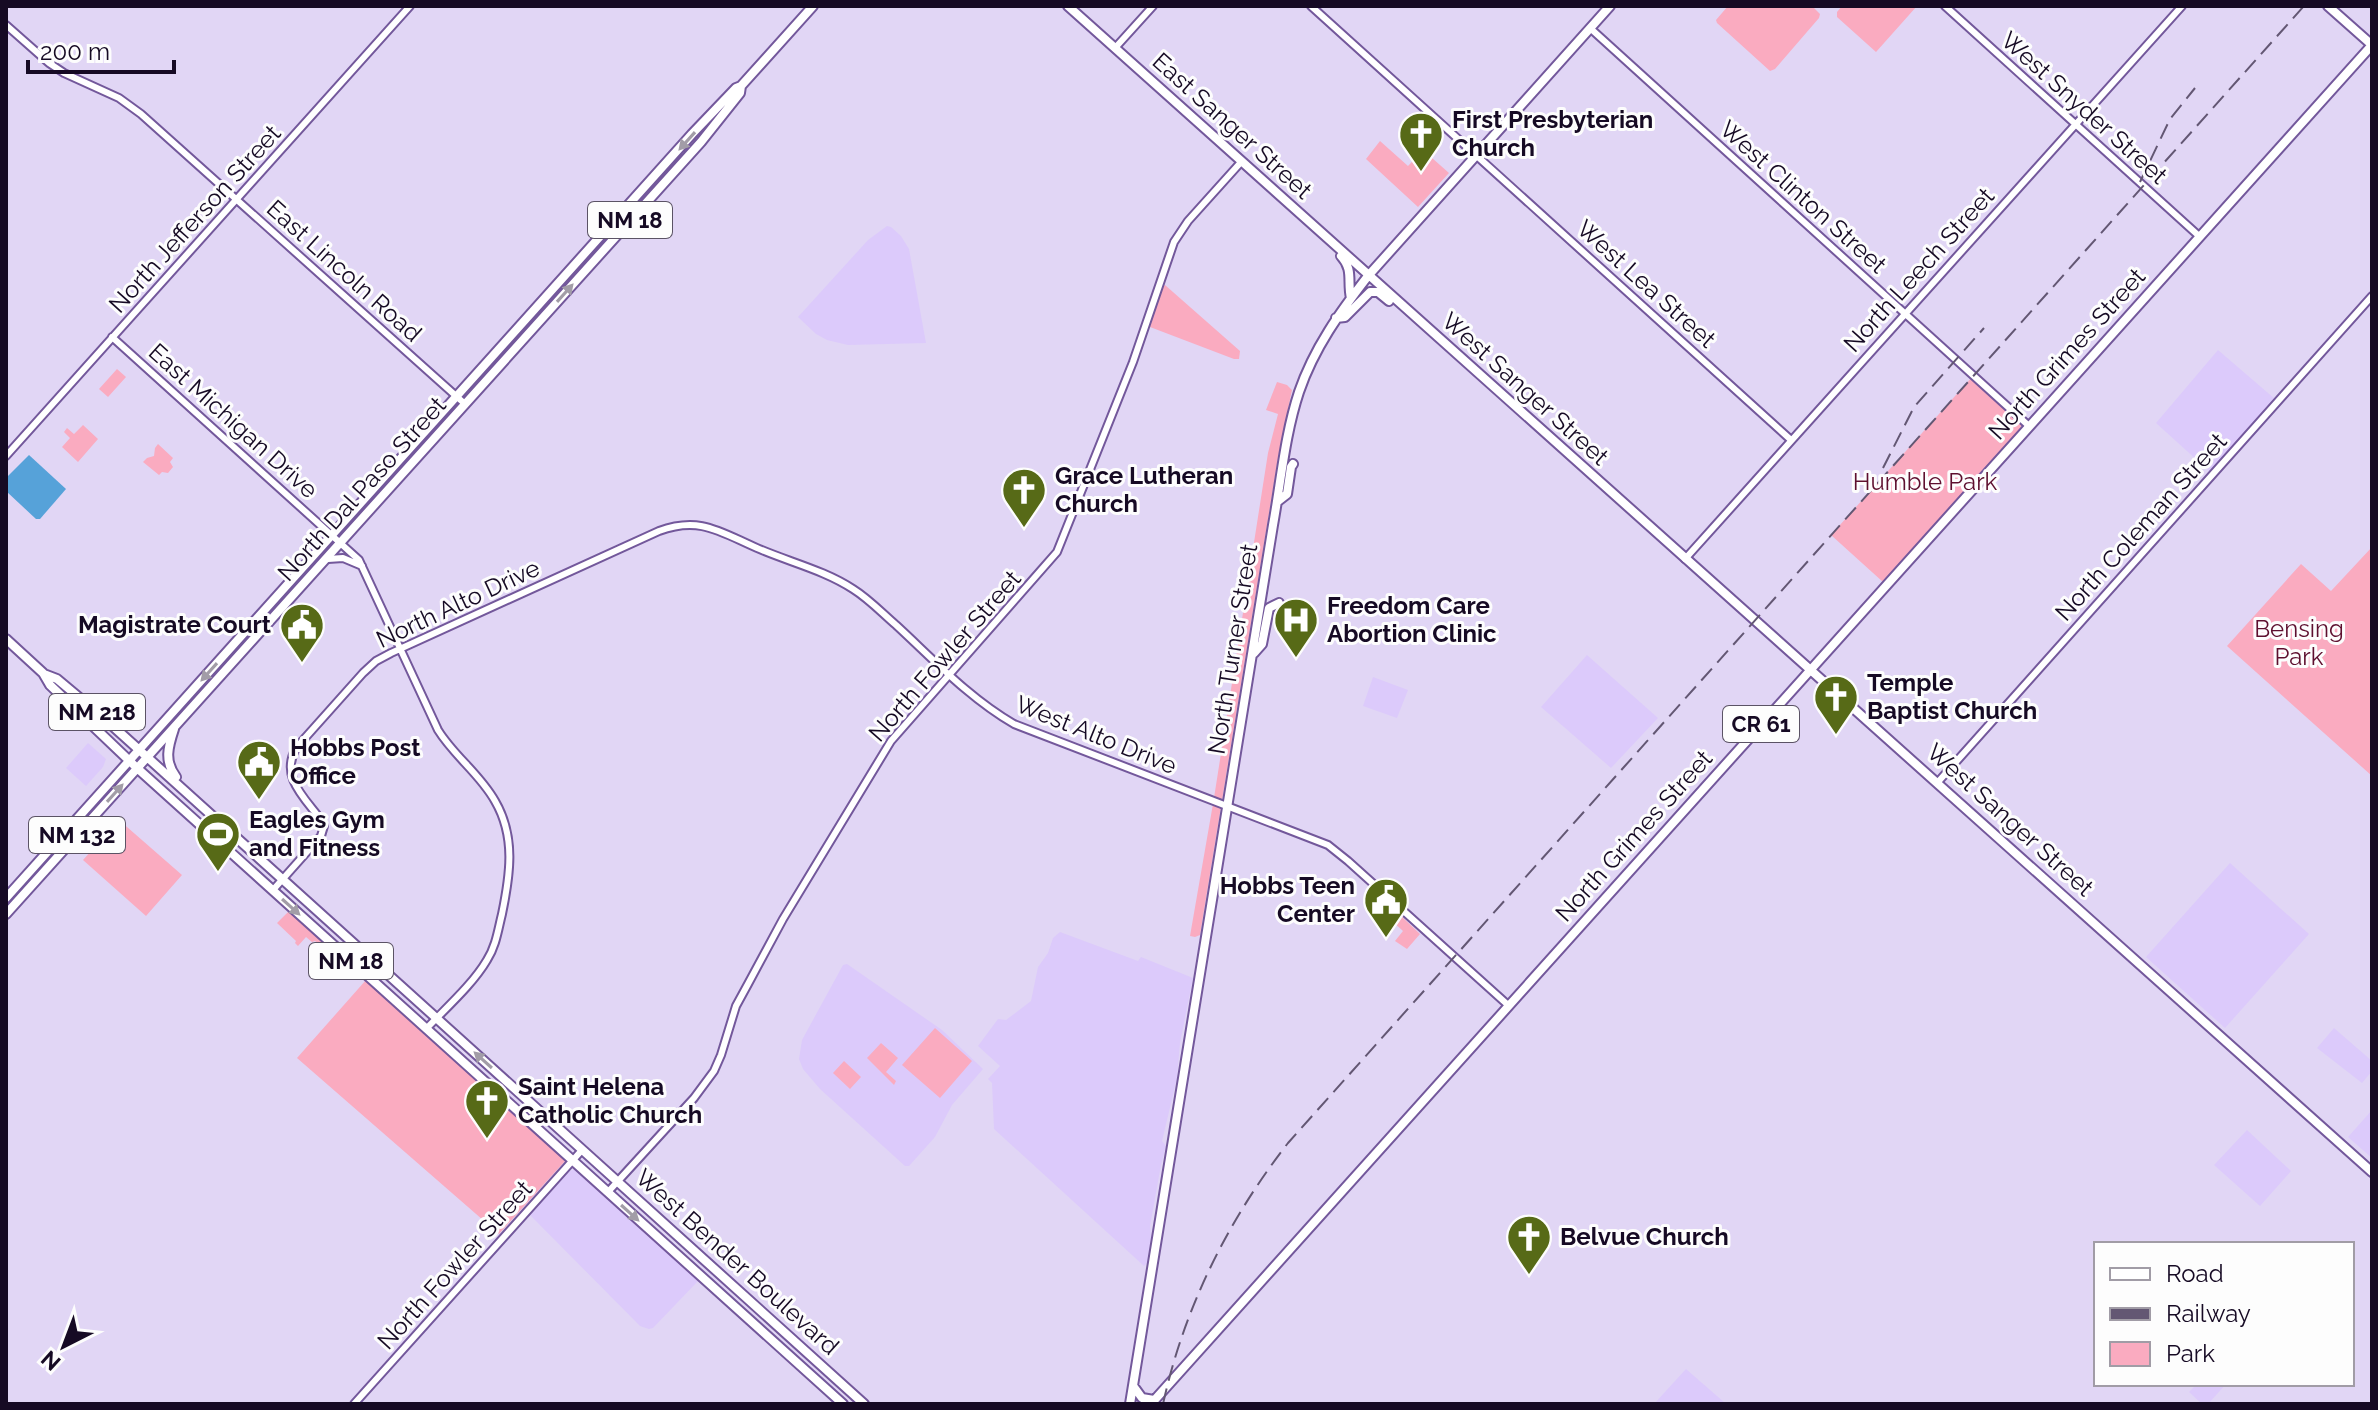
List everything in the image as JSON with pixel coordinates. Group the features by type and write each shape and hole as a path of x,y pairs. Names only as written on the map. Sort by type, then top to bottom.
{"main road":[{"name":"North Dal Paso Street","path":"6,898 692,134 741,86 813,6"},
{"name":"East Sanger Street","path":"1068,6 1368,276"},
{"name":"North Turner Street","path":"1129,1401 1277,502 1299,393 1314,356 1336,318 1368,276 1610,6"},
{"path":"2328,6 2372,45"},
{"name":"North Grimes Street","path":"1153,1402 2372,45"},
{"name":"North Dal Paso Street","path":"6,914 701,142 740,93 741,86"},
{"path":"1311,224 1312,229 1347,263 1351,273 1348,288 1351,298"},
{"name":"West Sanger Street","path":"1368,276 2372,1172"},
{"path":"1336,318 1345,317 1370,292 1378,292 1391,303 1402,306"},
{"path":"1277,502 1287,494 1293,464"},
{"path":"1254,654 1262,644 1269,608 1279,603"},
{"name":"NM 218","path":"6,639 147,757"},
{"path":"43,673 50,685 129,761"},
{"path":"174,727 168,758 170,768 182,788"},
{"name":"NM 18","path":"147,757 582,1150"},
{"name":"NM 18","path":"129,761 572,1161"},
{"path":"199,824 212,814"},
{"name":"West Bender Boulevard","path":"582,1150 864,1404"},
{"name":"West Bender Boulevard","path":"572,1161 843,1404"},
{"path":"1133,1385 1142,1398 1153,1402"}],"street":[{"name":"North Jefferson Street","path":"6,456 410,6"},
{"path":"1115,48 1153,6"},
{"name":"West Lea Street","path":"1311,6 1791,440"},
{"name":"West Snyder Street","path":"1945,6 2199,236"},
{"name":"North Leech Street","path":"1685,559 2182,6"},
{"name":"East Lincoln Road","path":"6,25 64,73 119,98 141,114 465,404"},
{"name":"West Clinton Street","path":"1590,28 2029,426"},
{"name":"North Fowler Street","path":"608,1192 694,1098 714,1071 741,996 783,919 891,741 1057,552 1133,362 1174,242 1188,221 1242,161"},
{"name":"North Coleman Street","path":"1938,782 2372,296"},
{"name":"East Michigan Drive","path":"112,337 341,542 363,566 443,738 482,781 496,802 507,829 510,876 492,953 426,1029"},
{"name":"North Alto Drive","path":"273,890 321,836 324,826 290,776 292,755 376,661 672,525 708,526 823,573 864,597 950,674"},
{"path":"324,560 338,557 363,566"},
{"name":"West Alto Drive","path":"950,674 994,712 1014,724 1329,846 1508,1005"},
{"name":"North Fowler Street","path":"354,1404 582,1150"}],"shaded area":[{"path":"887,226 901,236 909,249 926,343 848,345 816,334 798,317 868,240"},
{"path":"2218,350 2275,399 2209,471 2156,423"},
{"path":"1587,655 1658,718 1611,768 1541,707"},
{"path":"1373,677 1408,690 1397,718 1363,706"},
{"path":"88,743 106,759 86,786 66,768"},
{"path":"2230,863 2309,934 2225,1028 2146,957"},
{"path":"1060,932 1138,961 1141,957 1193,978 1180,1043 1177,1078 1162,1141 1166,1146 1150,1226 1147,1263 1144,1266 994,1129 992,1083 988,1079 1000,1066 978,1046 998,1019 1006,1020 1031,1001 1038,967 1048,953 1053,938"},
{"path":"847,964 942,1030 983,1069 952,1105 935,1137 909,1166 905,1166 820,1089 803,1069 799,1059 802,1040 843,965"},
{"path":"2334,1028 2372,1061 2372,1071 2362,1083 2317,1048"},
{"path":"2372,1110 2372,1158 2348,1137"},
{"path":"2247,1130 2291,1171 2260,1206 2214,1165"},
{"path":"576,1169 699,1280 653,1328 640,1326 530,1215 570,1171"},
{"path":"1686,1369 1725,1403 1725,1404 1654,1404"},
{"path":"2195,1386 2224,1386 2208,1404 2202,1404 2189,1392"}],"green space":[{"path":"1728,6 1812,6 1820,14 1775,69 1770,71 1717,23 1716,20"},
{"path":"1842,6 1917,6 1876,52 1837,17"},
{"path":"1380,141 1408,166 1423,150 1449,173 1418,207 1366,159"},
{"path":"1165,285 1240,351 1239,359 1150,327 1161,288"},
{"path":"117,369 126,377 108,397 99,389"},
{"name":"Humble Park","path":"1972,377 2019,420 2022,424 2020,429 1883,582 1831,535"},
{"path":"1277,382 1292,390 1278,458 1200,935 1195,937 1190,936 1268,453 1278,414 1266,410"},
{"path":"83,425 98,439 78,462 62,447 70,438 64,432 67,428 74,434"},
{"path":"158,444 173,458 170,462 173,467 168,473 159,475 143,462 154,456"},
{"name":"Bensing Park","path":"2372,547 2372,776 2227,646 2301,564 2331,591"},
{"path":"119,820 182,875 146,916 83,860"},
{"path":"289,911 331,948 327,951 306,937 298,946 277,923"},
{"path":"1399,914 1420,934 1407,949 1395,941 1403,931 1392,921"},
{"path":"366,980 566,1160 499,1234 297,1058"},
{"path":"935,1028 972,1061 940,1098 902,1065"},
{"path":"881,1043 898,1058 886,1072 896,1081 894,1085 867,1058"},
{"path":"844,1061 861,1077 850,1089 833,1073"}],"water":[{"path":"29,455 66,489 40,519 36,519 6,491 6,478"}],"railway":[{"path":"1163,1404 1183,1334 1211,1266 1246,1203 1288,1143 2304,6"},
{"path":"2140,182 2170,119 2195,88"},
{"path":"1883,468 1914,407 1984,328"}],"place":[{"name":"First Presbyterian Church","path":"1421,173"},
{"name":"Grace Lutheran Church","path":"1024,529"},
{"name":"Freedom Care Abortion Clinic","path":"1296,659"},
{"name":"Magistrate Court","path":"302,664"},
{"name":"Temple Baptist Church","path":"1836,736"},
{"name":"Hobbs Post Office","path":"259,801"},
{"name":"Eagles Gym and Fitness","path":"218,873"},
{"name":"Hobbs Teen Center","path":"1386,939"},
{"name":"Saint Helena Catholic Church","path":"487,1140"},
{"name":"Belvue Church","path":"1529,1276"}]}
